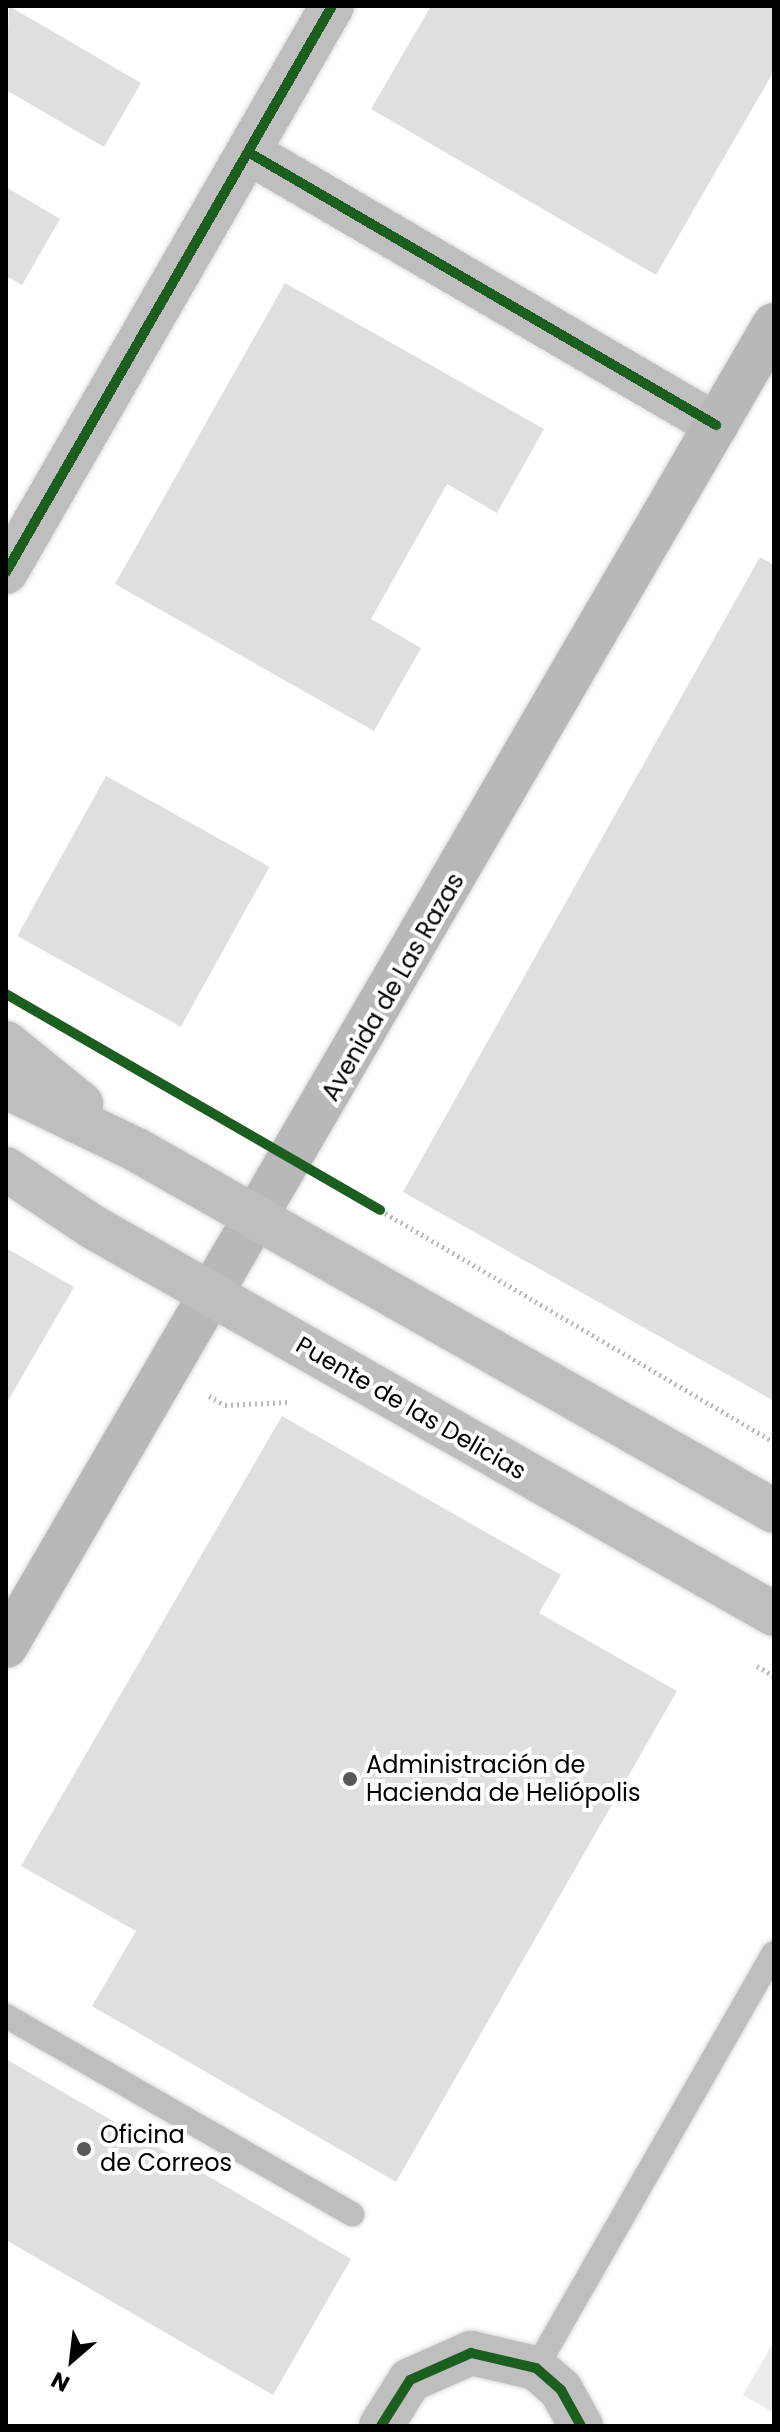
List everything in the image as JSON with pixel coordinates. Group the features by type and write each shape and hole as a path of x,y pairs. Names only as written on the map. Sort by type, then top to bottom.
{"main road":[{"path":"6,572 332,6"},
{"path":"248,152 716,425"},
{"name":"Avenida de Las Razas","path":"6,1646 774,325"},
{"path":"6,1043 135,1149"},
{"path":"6,1087 135,1149 765,1506"},
{"path":"6,1169 48,1201"},
{"path":"6,1184 48,1201"},
{"name":"Puente de las Delicias","path":"48,1201 774,1614"},
{"path":"381,2426 410,2380 439,2362 471,2353 536,2368 561,2390 581,2426"}],"lane":[{"path":"536,2368 774,1953"},
{"path":"6,2016 352,2214"}],"path":[{"path":"367,1203 774,1442"},
{"path":"225,1405 283,1400 297,1408"}],"shaded area":[{"path":"774,2341 774,2413 743,2395"}],"building":[{"path":"9,6 141,83 104,147 6,90"},
{"path":"431,6 774,6 774,71 656,275 371,109"},
{"path":"6,187 60,219 22,285 6,276"},
{"path":"285,283 544,429 497,513 447,484 371,619 421,648 374,731 115,584"},
{"path":"760,557 774,565 774,1401 403,1192"},
{"path":"106,776 270,867 181,1027 17,936"},
{"path":"6,1248 74,1287 6,1404"},
{"name":"Administración de Hacienda de Heliópolis","path":"282,1416 561,1575 539,1613 677,1691 396,2182 92,2006 136,1931 21,1866"},
{"name":"Oficina de Correos","path":"6,2059 351,2259 273,2395 6,2240"}],"cycle path":[{"path":"6,572 332,6"},
{"path":"248,152 716,425"},
{"path":"6,994 380,1210"},
{"path":"381,2426 410,2380 471,2353 536,2368 561,2390 581,2426"}],"place":[{"name":"Administración de Hacienda de Heliópolis","path":"350,1779"},
{"name":"Oficina de Correos","path":"84,2149"}]}
